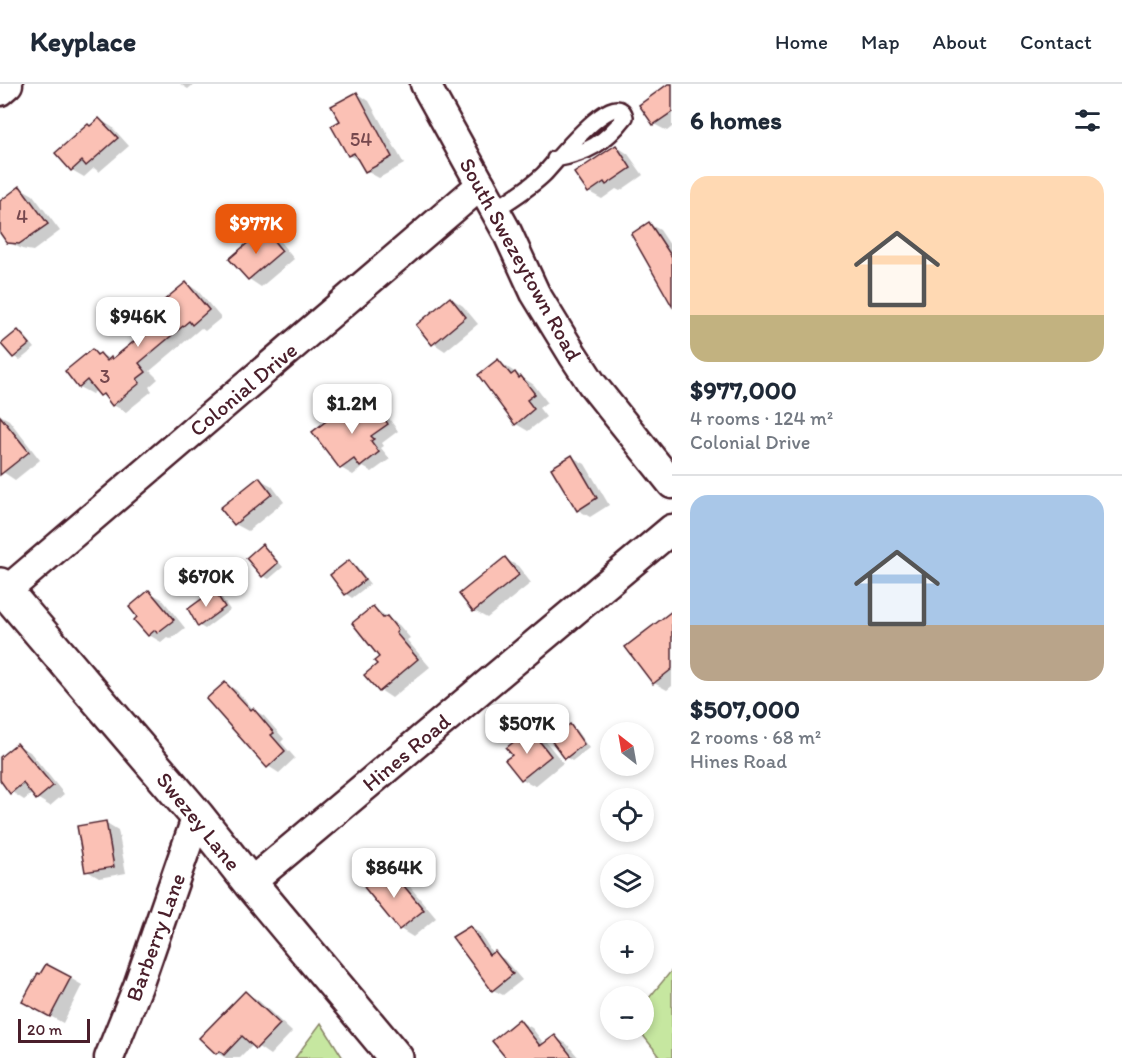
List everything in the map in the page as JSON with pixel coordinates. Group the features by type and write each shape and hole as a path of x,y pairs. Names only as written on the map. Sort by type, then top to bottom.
{"street":[{"path":"0,91 8,84"},
{"name":"South Swezeytown Road","path":"424,84 495,210 535,293 573,355 672,484"},
{"name":"Colonial Drive","path":"3,589 481,185"},
{"name":"Hines Road","path":"250,883 672,529"},
{"name":"Swezey Lane","path":"3,589 197,816 396,1058"},
{"name":"Barberry Lane","path":"110,1058 138,986 197,816"}],"lane":[{"path":"495,210 543,175 588,112 602,101 613,98 619,100 625,117 615,130 596,147 578,155 555,159"}],"green space":[{"path":"672,970 672,1058 661,1058 647,1040 654,1040 654,992"},
{"path":"321,1023 343,1058 295,1058"}],"building":[{"path":"668,84 672,84 672,112 653,125 639,105"},
{"path":"357,92 392,157 365,172 354,153 348,156 331,126 340,121 331,106"},
{"path":"99,118 118,138 86,166 82,161 71,171 55,153 88,124 90,126"},
{"path":"616,145 631,168 606,185 604,182 588,193 574,173"},
{"path":"20,186 48,224 19,244 7,243 0,233 0,201"},
{"path":"649,222 672,257 672,306 631,234"},
{"path":"264,229 282,251 248,280 229,259"},
{"path":"186,282 209,310 192,325 189,321 139,363 146,372 137,379 140,383 112,406 103,394 100,396 87,380 78,388 65,371 92,349 97,355 100,353 107,361 111,357 112,359 153,326 147,318 158,309 156,307"},
{"path":"450,297 466,317 432,345 416,325"},
{"path":"18,330 30,344 13,358 1,344"},
{"path":"498,359 511,375 515,372 519,378 521,376 535,394 527,400 534,409 515,425 478,375"},
{"path":"371,400 388,424 371,436 374,439 371,441 379,452 360,467 354,459 340,469 312,432 338,412 343,418"},
{"path":"0,416 29,452 0,475"},
{"path":"572,455 597,498 577,511 551,468"},
{"path":"259,477 272,494 234,525 220,508"},
{"path":"262,544 278,563 262,577 246,558"},
{"path":"505,557 519,575 473,612 459,594"},
{"path":"349,560 365,580 345,595 330,575"},
{"path":"149,590 174,620 157,633 155,630 148,636 134,620 137,617 129,607"},
{"path":"214,590 225,607 198,627 188,609"},
{"path":"373,606 383,618 387,616 398,630 396,633 418,659 379,692 364,675 377,664 374,661 379,657 352,623"},
{"path":"672,611 672,669 653,684 625,647"},
{"path":"225,682 251,710 253,708 274,733 271,735 285,751 267,768 206,699"},
{"path":"570,724 584,744 565,759 550,739"},
{"path":"530,729 551,756 521,780 505,760 512,755 506,748"},
{"path":"17,743 53,786 36,800 23,783 10,794 0,780 0,757"},
{"path":"106,821 114,867 85,872 77,826"},
{"path":"388,867 424,910 399,930 364,887"},
{"path":"470,926 489,955 495,951 513,974 492,991 452,937"},
{"path":"46,964 71,977 50,1017 22,1002 38,973 40,974"},
{"path":"245,991 280,1024 256,1049 242,1036 224,1055 220,1051 216,1054 199,1038"},
{"path":"519,1019 540,1046 555,1035 573,1058 506,1058 492,1041"}]}
